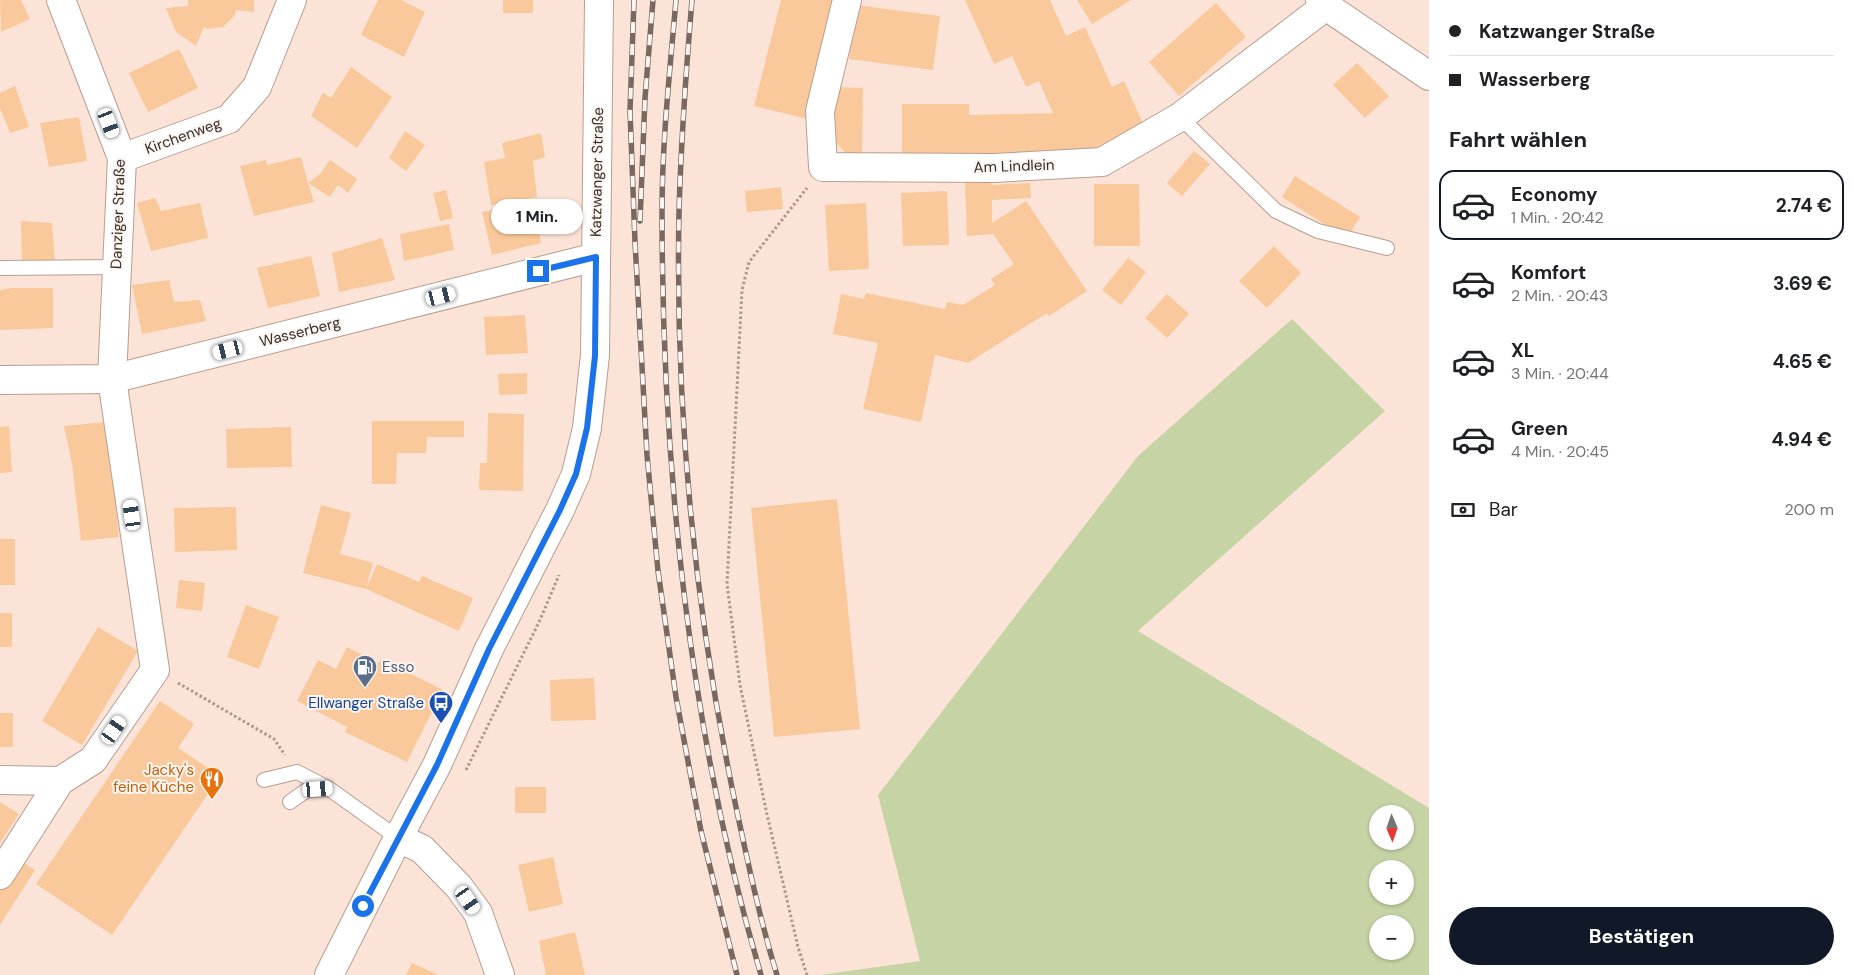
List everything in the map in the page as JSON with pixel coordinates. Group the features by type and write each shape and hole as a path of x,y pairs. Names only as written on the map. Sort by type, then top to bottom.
{"street":[{"name":"Danziger Straße","path":"62,0 122,158 112,379 155,670"},
{"name":"Kirchenweg","path":"122,158 229,119 257,87 292,0"},
{"name":"Katzwanger Straße","path":"329,975 437,765 489,649 560,510 576,474 587,428 595,356 599,0"},
{"path":"823,167 820,112 847,0"},
{"path":"1323,3 1429,76"},
{"name":"Am Lindlein","path":"823,167 994,168 1102,162 1180,117 1323,3"},
{"name":"Wasserberg","path":"0,380 112,379 596,257"},
{"path":"0,875 60,781 93,760 155,670"},
{"path":"0,780 60,781"},
{"path":"398,838 422,849 459,887 478,913 500,975"}],"lane":[{"path":"1180,117 1276,211 1318,231 1387,248"},
{"path":"0,268 117,267"},
{"path":"264,780 297,772 328,788 398,838"},
{"path":"290,802 308,790 328,788"}],"path":[{"path":"807,975 798,947 766,810 742,694 727,584 742,290 749,262 823,167"},
{"path":"155,670 274,739 297,772"}],"green space":[{"path":"1292,319 1385,411 1138,631 1429,808 1429,975 820,975 920,961 878,795 1138,456"}],"building":[{"path":"0,0 21,0 30,19 1,32"},
{"path":"188,0 254,0 254,12 236,10 235,15 223,27 207,29 204,27 196,46 176,32 166,8 188,6"},
{"path":"378,0 401,0 425,12 404,57 361,35"},
{"path":"503,0 533,0 533,13 503,13"},
{"path":"781,0 836,0 807,119 754,106"},
{"path":"965,0 1050,0 1066,36 1085,27 1112,87 1124,81 1144,126 1073,158 902,161 902,104 969,104 969,115 1053,113 1039,81 1026,87 1012,56 994,64"},
{"path":"1077,0 1131,0 1092,24"},
{"path":"1216,3 1246,37 1179,96 1149,62"},
{"path":"856,5 940,16 933,70 849,59"},
{"path":"179,49 198,88 148,112 129,73"},
{"path":"1357,63 1389,96 1365,118 1333,85"},
{"path":"351,67 392,97 357,148 311,116 323,93 331,98"},
{"path":"15,86 29,127 10,133 0,108 0,93"},
{"path":"835,87 863,88 862,157 846,153 835,142"},
{"path":"79,117 87,161 49,167 40,123"},
{"path":"405,131 425,145 406,171 389,158"},
{"path":"541,133 545,157 533,161 537,197 491,205 484,162 505,158 502,143"},
{"path":"1194,151 1210,164 1182,196 1167,183"},
{"path":"301,157 314,202 254,216 240,166 266,160 267,165"},
{"path":"330,160 357,179 348,193 338,185 330,197 308,183 320,174"},
{"path":"1295,176 1360,217 1349,235 1332,229 1282,197"},
{"path":"991,180 991,185 1030,183 1031,198 992,200 992,223 1026,201 1087,291 1049,316 1047,313 968,363 935,355 921,422 863,409 878,343 833,334 841,294 864,299 866,293 945,309 947,302 963,305 995,285 991,279 1014,264 993,234 967,236 965,181"},
{"path":"1094,184 1139,184 1140,246 1094,246"},
{"path":"781,187 783,209 747,212 745,191"},
{"path":"446,190 453,218 440,221 433,193"},
{"path":"947,191 949,245 903,246 901,193"},
{"path":"155,198 161,211 200,203 208,238 151,251 137,203"},
{"path":"535,201 541,243 492,255 482,212"},
{"path":"866,203 869,269 829,271 825,205"},
{"path":"21,221 52,223 55,262 22,262"},
{"path":"449,224 454,250 404,261 400,234"},
{"path":"382,238 395,280 339,292 332,253"},
{"path":"1274,246 1301,273 1267,308 1239,281"},
{"path":"311,256 320,296 268,308 257,268"},
{"path":"1128,258 1146,272 1121,305 1102,290"},
{"path":"169,280 174,302 200,300 206,321 142,334 132,285"},
{"path":"12,288 53,288 53,328 0,330 0,290"},
{"path":"1167,294 1189,314 1167,338 1145,318"},
{"path":"525,315 528,353 486,355 484,317"},
{"path":"527,373 527,394 499,395 498,374"},
{"path":"488,413 524,414 523,491 479,490 480,463 487,463"},
{"path":"372,421 464,421 464,437 427,437 426,453 397,453 396,484 372,484"},
{"path":"107,422 119,537 81,541 72,464 64,426"},
{"path":"9,426 12,472 0,473 0,427"},
{"path":"291,427 292,467 227,468 226,429"},
{"path":"837,499 860,729 774,737 751,508"},
{"path":"321,505 351,513 340,554 373,563 366,589 303,573"},
{"path":"236,507 237,550 175,552 174,508"},
{"path":"0,539 15,539 15,585 0,585"},
{"path":"377,564 419,582 422,576 473,598 459,631 366,589"},
{"path":"179,580 205,583 202,611 176,608"},
{"path":"246,605 279,617 259,669 227,657"},
{"path":"0,613 12,613 12,647 0,647"},
{"path":"98,627 138,651 82,745 42,721"},
{"path":"347,647 379,663 381,659 443,690 407,762 345,732 347,727 297,701 318,660 336,669"},
{"path":"594,678 596,720 551,721 550,680"},
{"path":"160,701 194,724 178,748 220,776 112,935 36,884"},
{"path":"0,713 13,713 13,747 0,747"},
{"path":"515,787 546,787 546,813 515,813"},
{"path":"0,802 19,814 0,843"},
{"path":"13,856 35,870 0,925 0,876"},
{"path":"553,857 563,904 529,912 518,865"},
{"path":"575,932 585,975 546,975 539,941"},
{"path":"412,963 438,975 406,975"}],"railway":[{"path":"634,0 630,111 635,242 647,455 658,571 676,697 701,831 737,975"},
{"path":"640,221 645,98 653,0"},
{"path":"676,0 662,185 663,307 674,501 684,597 698,694 715,789 736,883 761,975"},
{"path":"692,0 679,212 680,362 684,436 699,586 709,660 736,807 765,933 777,975"}],"place":[{"name":"Esso","path":"365,688"},
{"name":"Ellwanger Straße","path":"441,724"},
{"name":"Jacky's feine Küche","path":"212,800"}],"route":[{"path":"363,906 437,765 489,649 560,510 576,474 587,428 595,356 596,257 538,271"}]}
